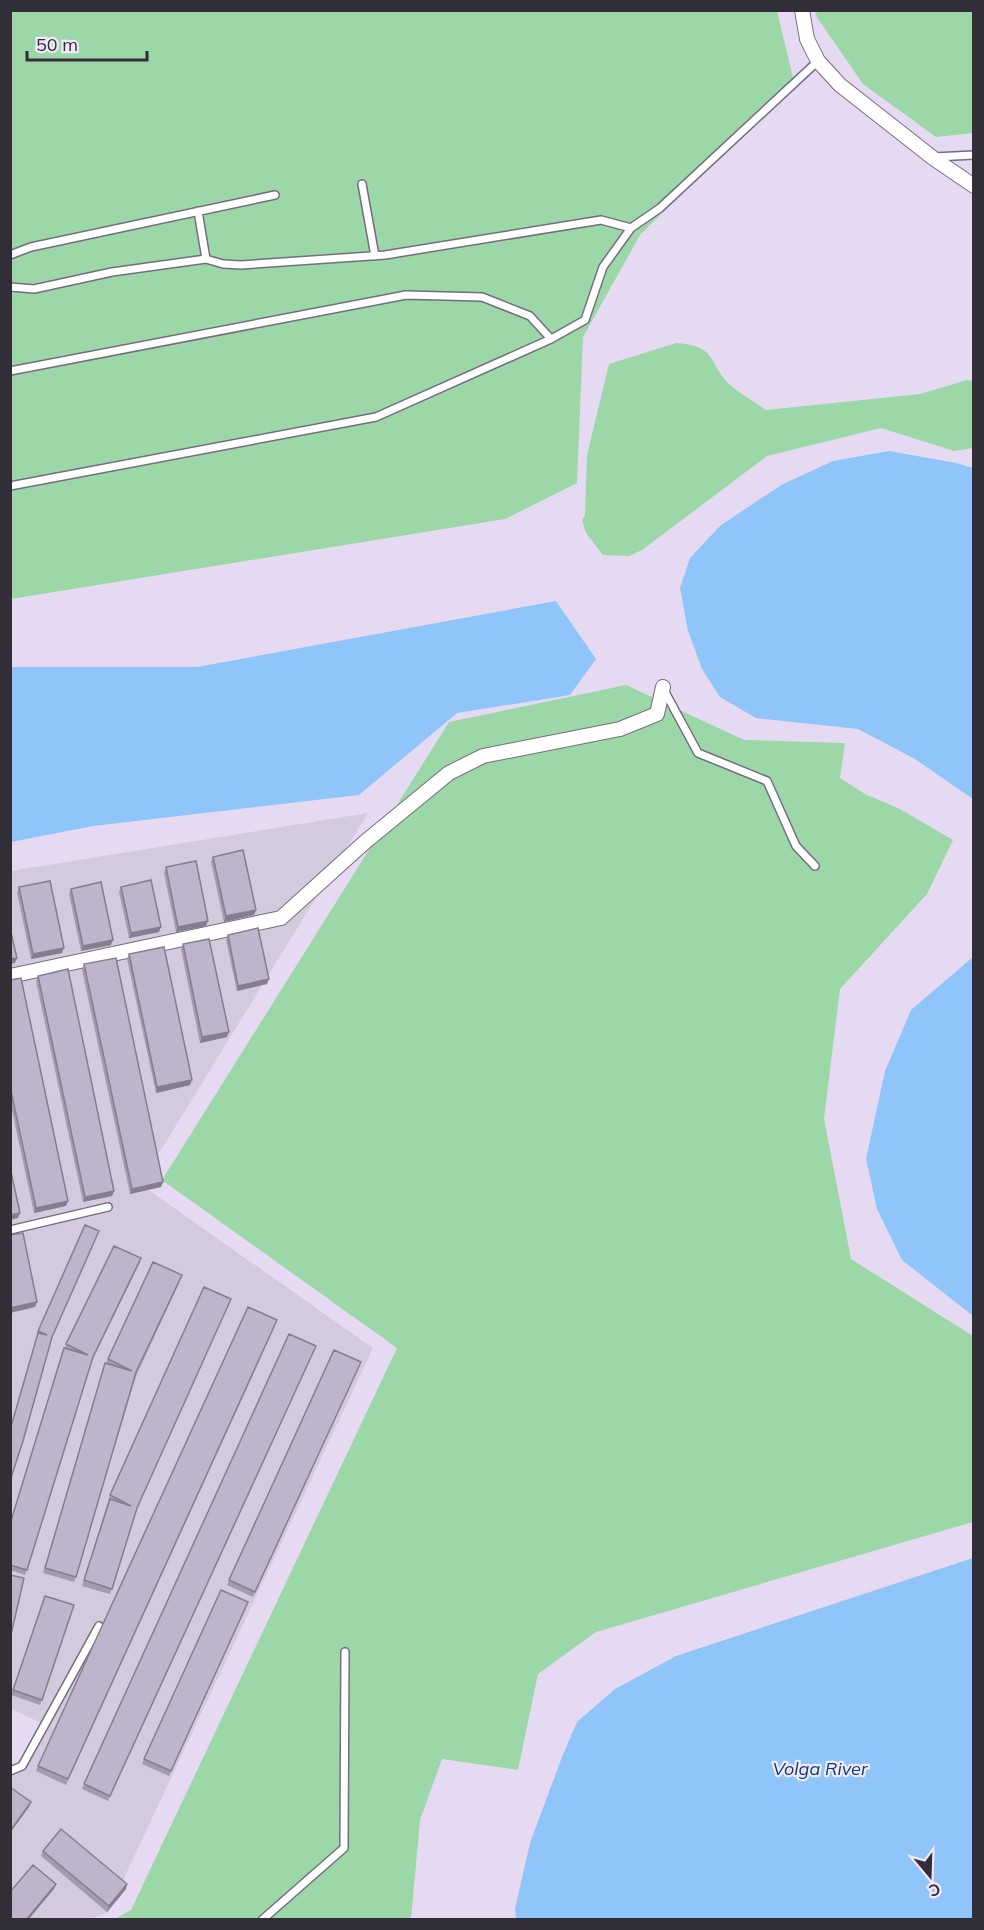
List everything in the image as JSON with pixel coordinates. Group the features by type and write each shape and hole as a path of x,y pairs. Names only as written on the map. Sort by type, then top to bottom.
{"street":[{"path":"802,10 807,39 818,61 840,86 933,158 974,186"},
{"path":"10,976 281,918 364,842 449,773 483,756 620,729 657,714 663,687"}],"lane":[{"path":"10,486 376,417 551,339 585,320 603,267 631,228 660,208 818,61"},
{"path":"933,158 974,155"},
{"path":"362,184 375,256"},
{"path":"10,255 31,247 275,195"},
{"path":"198,211 206,259"},
{"path":"10,287 34,289 112,272 206,259 223,264 241,265 375,256 601,220 631,228"},
{"path":"10,371 406,295 482,297 530,316 551,339"},
{"path":"663,687 698,753 767,781 796,846 815,866"},
{"path":"10,1230 108,1207"},
{"path":"10,1771 22,1766 99,1626"},
{"path":"262,1920 344,1848 345,1652"}],"shaded area":[{"path":"368,813 140,1184 373,1348 108,1912 91,1919 11,1920 11,1773 43,1724 10,1708 11,871"}],"green space":[{"path":"817,10 973,11 973,133 936,137 863,84 816,16"},
{"path":"11,11 777,11 794,82 640,235 583,337 577,483 505,519 11,599"},
{"path":"676,343 690,345 706,352 731,386 766,410 920,394 967,380 973,381 973,448 954,451 881,428 767,456 642,550 629,556 603,555 586,533 582,520 585,515 587,455 609,364"},
{"path":"626,685 744,740 845,743 840,778 865,794 900,809 953,840 927,894 840,989 824,1119 851,1259 973,1336 973,1522 596,1632 538,1674 518,1770 442,1759 420,1820 411,1919 113,1920 131,1910 397,1348 162,1180 449,722"}],"water":[{"path":"889,451 973,468 973,799 915,759 858,729 756,718 720,697 702,669 688,631 680,588 690,558 721,525 781,485 833,461"},
{"path":"556,601 596,659 570,695 457,713 359,795 93,826 11,842 11,667 197,667"},
{"path":"973,957 973,1316 902,1260 877,1209 866,1159 885,1071 911,1010"},
{"name":"Volga River","path":"973,1558 973,1919 516,1919 515,1909 530,1843 577,1722 615,1689 676,1656"}],"building":[{"path":"243,850 256,910 226,916 213,857"},
{"path":"196,861 208,921 178,927 166,867"},
{"path":"151,880 161,927 131,933 121,887"},
{"path":"50,881 64,948 33,954 19,887"},
{"path":"101,882 113,940 83,946 71,889"},
{"path":"10,928 17,958 10,959"},
{"path":"258,928 269,979 238,986 228,935"},
{"path":"209,939 229,1032 202,1037 183,944"},
{"path":"164,947 192,1080 157,1087 129,954"},
{"path":"116,958 163,1182 132,1189 84,964"},
{"path":"68,969 114,1191 85,1197 38,976"},
{"path":"21,978 68,1201 36,1208 10,1086 10,980"},
{"path":"10,1167 20,1213 10,1215"},
{"path":"85,1225 99,1231 52,1337 10,1481 10,1430 38,1333 47,1335 38,1331"},
{"path":"23,1233 37,1302 10,1308 10,1235"},
{"path":"114,1246 141,1258 93,1357 27,1570 10,1565 10,1524 64,1348 88,1355 66,1344"},
{"path":"153,1262 182,1275 136,1372 76,1577 45,1568 105,1363 132,1371 108,1359"},
{"path":"204,1287 231,1299 137,1508 112,1589 84,1580 110,1499 131,1506 110,1495"},
{"path":"248,1307 277,1320 68,1779 38,1766"},
{"path":"289,1334 316,1346 110,1796 84,1784"},
{"path":"334,1350 361,1362 255,1592 229,1580"},
{"path":"10,1575 24,1578 10,1639"},
{"path":"221,1590 248,1602 171,1771 144,1759"},
{"path":"45,1596 74,1605 42,1700 13,1690"},
{"path":"10,1787 31,1802 10,1831"},
{"path":"61,1829 127,1884 109,1906 43,1851"},
{"path":"33,1865 56,1884 26,1920 10,1920 10,1892"}]}
